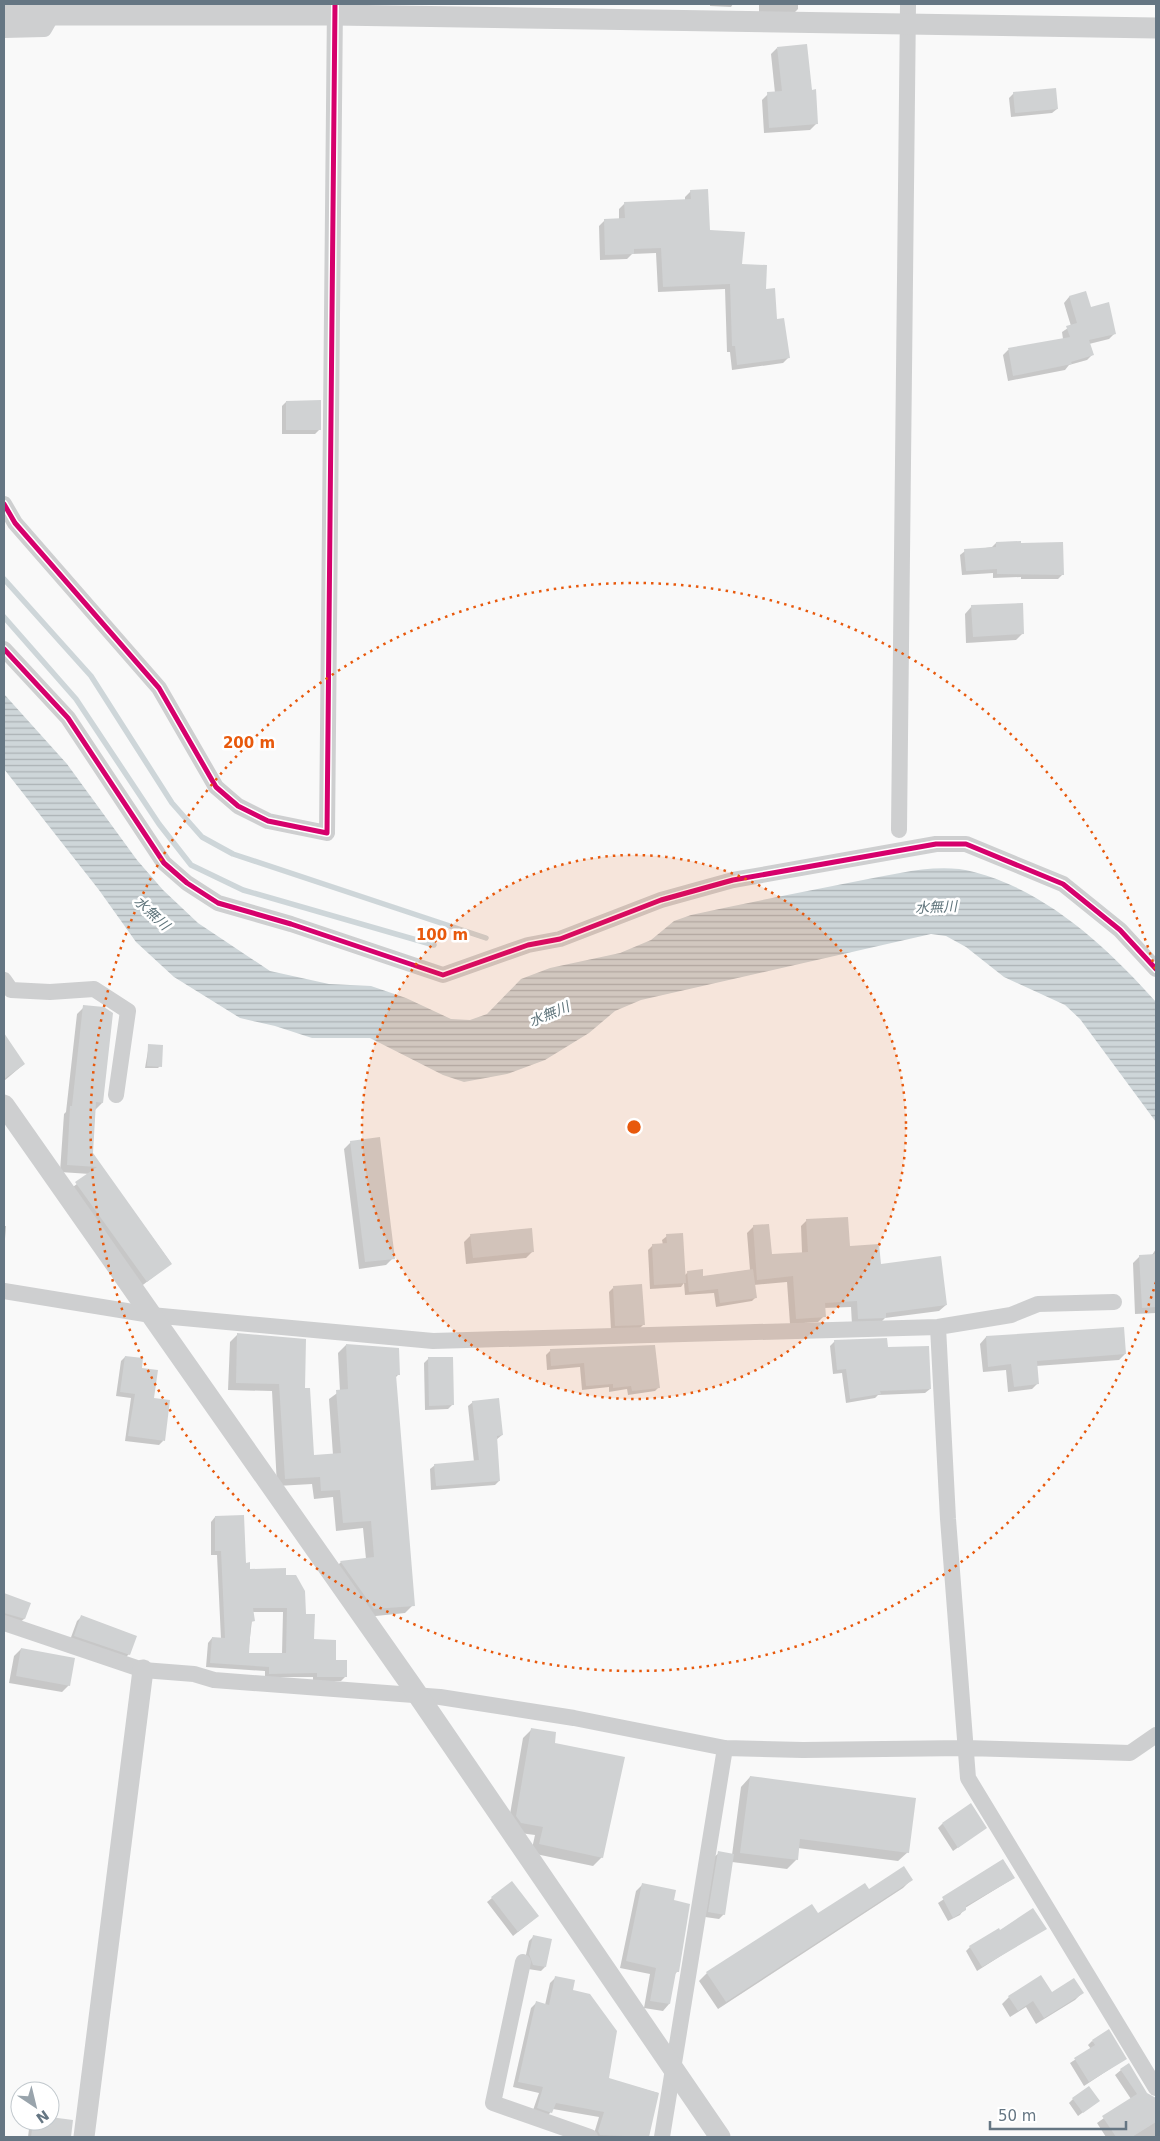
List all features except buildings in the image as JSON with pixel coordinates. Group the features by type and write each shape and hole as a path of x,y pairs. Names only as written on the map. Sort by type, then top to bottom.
{"street":[{"path":"899,830 908,4"},
{"path":"4,15 51,9 335,10 907,25 1156,28"},
{"path":"4,30 44,29 51,9"},
{"path":"4,504 15,523 159,688 216,787 238,806 268,821 327,833 335,10"},
{"path":"4,649 68,718 164,863 188,883 218,903 291,924 442,975 528,946 560,939 661,900 733,880 943,844 966,844 1062,884 1120,930 1156,968"},
{"path":"4,980 11,990 50,992 94,989 128,1010 116,1095"},
{"path":"4,1105 416,1695 672,2070 720,2137"},
{"path":"4,1291 151,1315 433,1341 938,1327 1011,1315 1038,1304 1114,1302"},
{"path":"938,1327 949,1529 968,1778 1156,2088"},
{"path":"4,1623 144,1670 194,1674 214,1680 440,1696 574,1718 725,1748 803,1750 965,1748 1130,1753 1156,1736"},
{"path":"84,2137 144,1670"},
{"path":"662,2137 725,1748"},
{"path":"522,1962 494,2103 590,2137"}],"water":[{"name":"水無川","path":"4,694 67,764 137,860 163,890 198,923 270,971 329,984 371,986 406,998 451,1019 470,1020 487,1014 521,979 550,968 620,953 651,940 674,921 691,915 816,889 931,869 960,869 1001,881 1051,907 1074,924 1117,961 1156,1002 1156,1122 1080,1019 1065,1005 1004,977 966,947 946,936 931,934 641,1000 615,1011 589,1033 545,1060 507,1074 464,1082 443,1075 370,1038 312,1038 275,1026 240,1018 174,977 136,942 99,890 4,769"}],"waterway":[{"path":"4,579 91,676 172,803 202,837 233,854 486,938"},
{"path":"4,617 76,699 159,824 191,865 243,890 434,945"}],"cycle path":[{"path":"4,504 15,523 159,688 216,787 238,806 268,821 327,833 335,4"},
{"path":"4,649 68,718 164,863 187,883 218,903 291,924 443,975 528,945 560,939 661,900 733,880 936,844 966,844 1063,884 1120,930 1156,969"}]}
